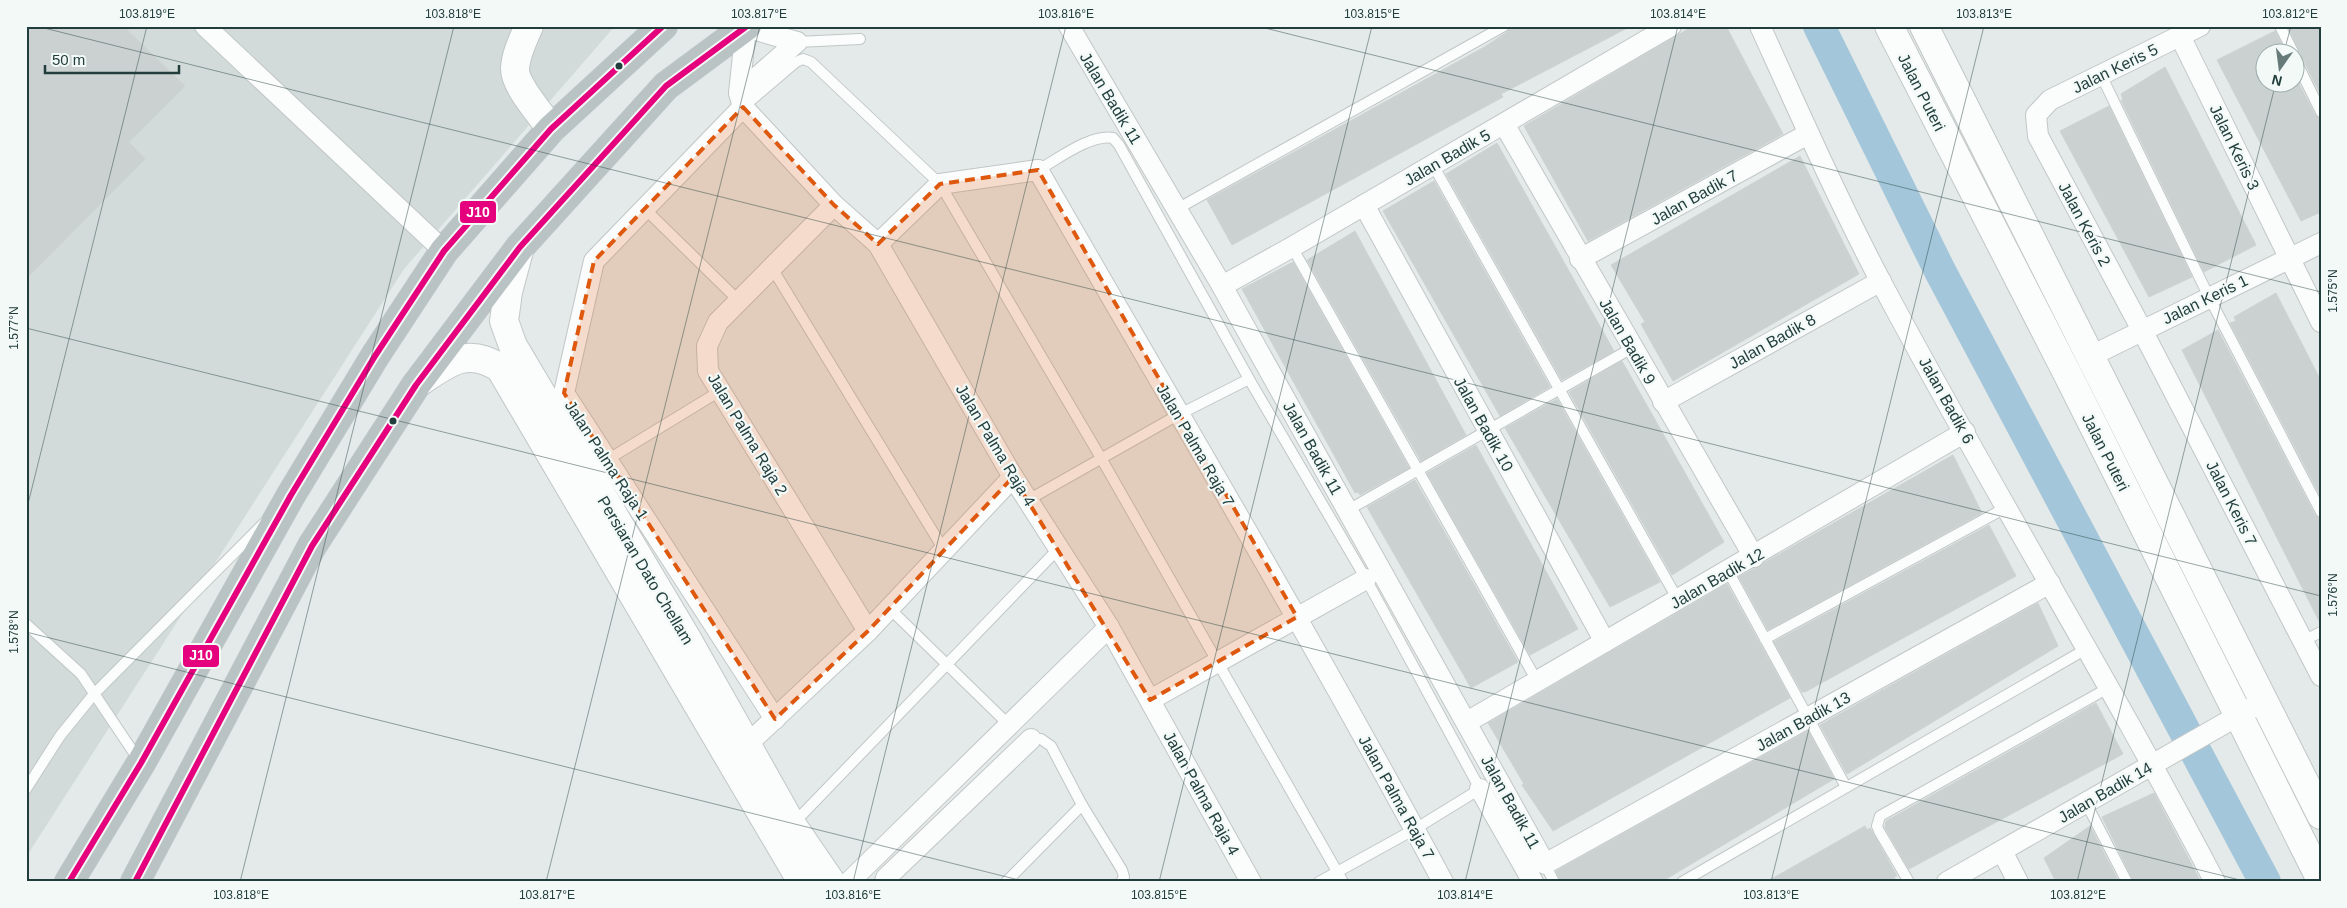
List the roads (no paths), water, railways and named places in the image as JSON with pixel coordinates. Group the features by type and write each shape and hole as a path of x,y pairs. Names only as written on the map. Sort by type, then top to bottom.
{"highway":[{"path":"69,882 141,763 291,495 375,356 444,251 551,129 663,26"},
{"path":"135,882 312,546 416,385 520,247 666,86 747,27"}],"main road":[{"path":"529,26 517,53 515,70 518,82 551,129"},
{"name":"Jalan Puteri","path":"1889,26 1970,189 2066,371 2231,720 2321,880"},
{"name":"Jalan Puteri","path":"1924,26 1998,176 2091,356 2262,702 2321,816"},
{"path":"1970,189 1998,176"},
{"name":"Persiaran Dato Chellam","path":"520,247 508,292 504,321 513,346 739,752 802,882"},
{"name":"Persiaran Dato Chellam","path":"416,385 452,360 487,359 500,368 739,752 831,882"}],"street":[{"path":"205,26 444,251"},
{"name":"Jalan Badik 11","path":"1069,26 1222,286 1551,868"},
{"name":"Jalan Badik 5","path":"1222,286 1671,26"},
{"name":"Jalan Badik 6","path":"1760,26 1808,134 1881,281 2110,687 2161,760 2215,882"},
{"name":"Jalan Keris 5","path":"2036,115 2050,100 2200,26"},
{"path":"741,100 747,27 797,42"},
{"name":"Jalan Keris 3","path":"2180,36 2321,322"},
{"name":"Jalan Palma Raja 1","path":"775,719 564,393 594,261 645,209 741,100 797,42"},
{"name":"Jalan Palma Raja 4","path":"741,100 834,206 878,244 1013,477 1109,627 1251,882"},
{"name":"Jalan Keris 2","path":"2036,115 2038,136 2142,330"},
{"name":"Jalan Badik 9","path":"1504,124 1580,259 1754,557"},
{"name":"Jalan Badik 7","path":"1580,259 1808,134"},
{"path":"878,244 940,184 1038,170"},
{"name":"Jalan Palma Raja 7","path":"1038,170 1178,415 1297,617 1443,882"},
{"name":"Jalan Badik 10","path":"1364,205 1605,642"},
{"name":"Jalan Palma Raja 2","path":"834,206 718,322 707,346 708,371 868,631"},
{"name":"Jalan Keris 1","path":"2091,356 2321,243"},
{"name":"Jalan Badik 8","path":"1663,402 1881,281"},
{"name":"Jalan Keris 7","path":"2142,330 2321,676"},
{"name":"Jalan Badik 12","path":"1467,722 1754,557 1965,432"},
{"path":"739,752 868,631 1013,477"},
{"path":"1150,700 1366,579"},
{"name":"Jalan Badik 13","path":"1551,868 1809,717 2050,583"},
{"path":"849,882 1109,627"},
{"name":"Jalan Badik 14","path":"1948,882 2262,702"},
{"path":"885,882 886,878 1031,739"},
{"path":"1480,789 1533,882"},
{"path":"2002,851 2018,882"}],"lane":[{"path":"1177,209 1504,26"},
{"path":"2280,26 2288,42"},
{"path":"797,42 860,39"},
{"path":"741,100 796,62 803,59 811,62 940,184 1101,458 1343,882"},
{"path":"2101,75 2209,297 2321,512"},
{"path":"2304,77 2321,112"},
{"path":"1038,170 1087,142 1103,136 1112,138 1119,145 1184,258 1249,378 1366,579 1480,789 1415,829 1319,882"},
{"path":"1433,165 1678,600"},
{"path":"645,209 739,301"},
{"path":"1292,247 1537,681"},
{"path":"772,268 944,550"},
{"path":"1348,510 1632,348"},
{"path":"1028,500 1178,415 1249,378"},
{"path":"607,460 720,391"},
{"path":"26,789 60,736 94,694 291,495"},
{"path":"1765,639 2007,507"},
{"path":"792,825 1058,548"},
{"path":"1728,572 1846,787"},
{"path":"889,608 945,665 1009,725"},
{"path":"26,624 81,674 141,763"},
{"path":"2303,641 2321,632"},
{"path":"1682,882 2088,648"},
{"path":"1910,882 1879,831 1877,826 1880,816 2110,687"},
{"path":"1031,739 1041,739 1051,746 1082,805 1122,870 1124,877 1122,882"},
{"path":"2086,803 2127,882"},
{"path":"1006,882 1082,805"}],"waterway":[{"path":"1819,26 1940,271 2265,882"}]}
